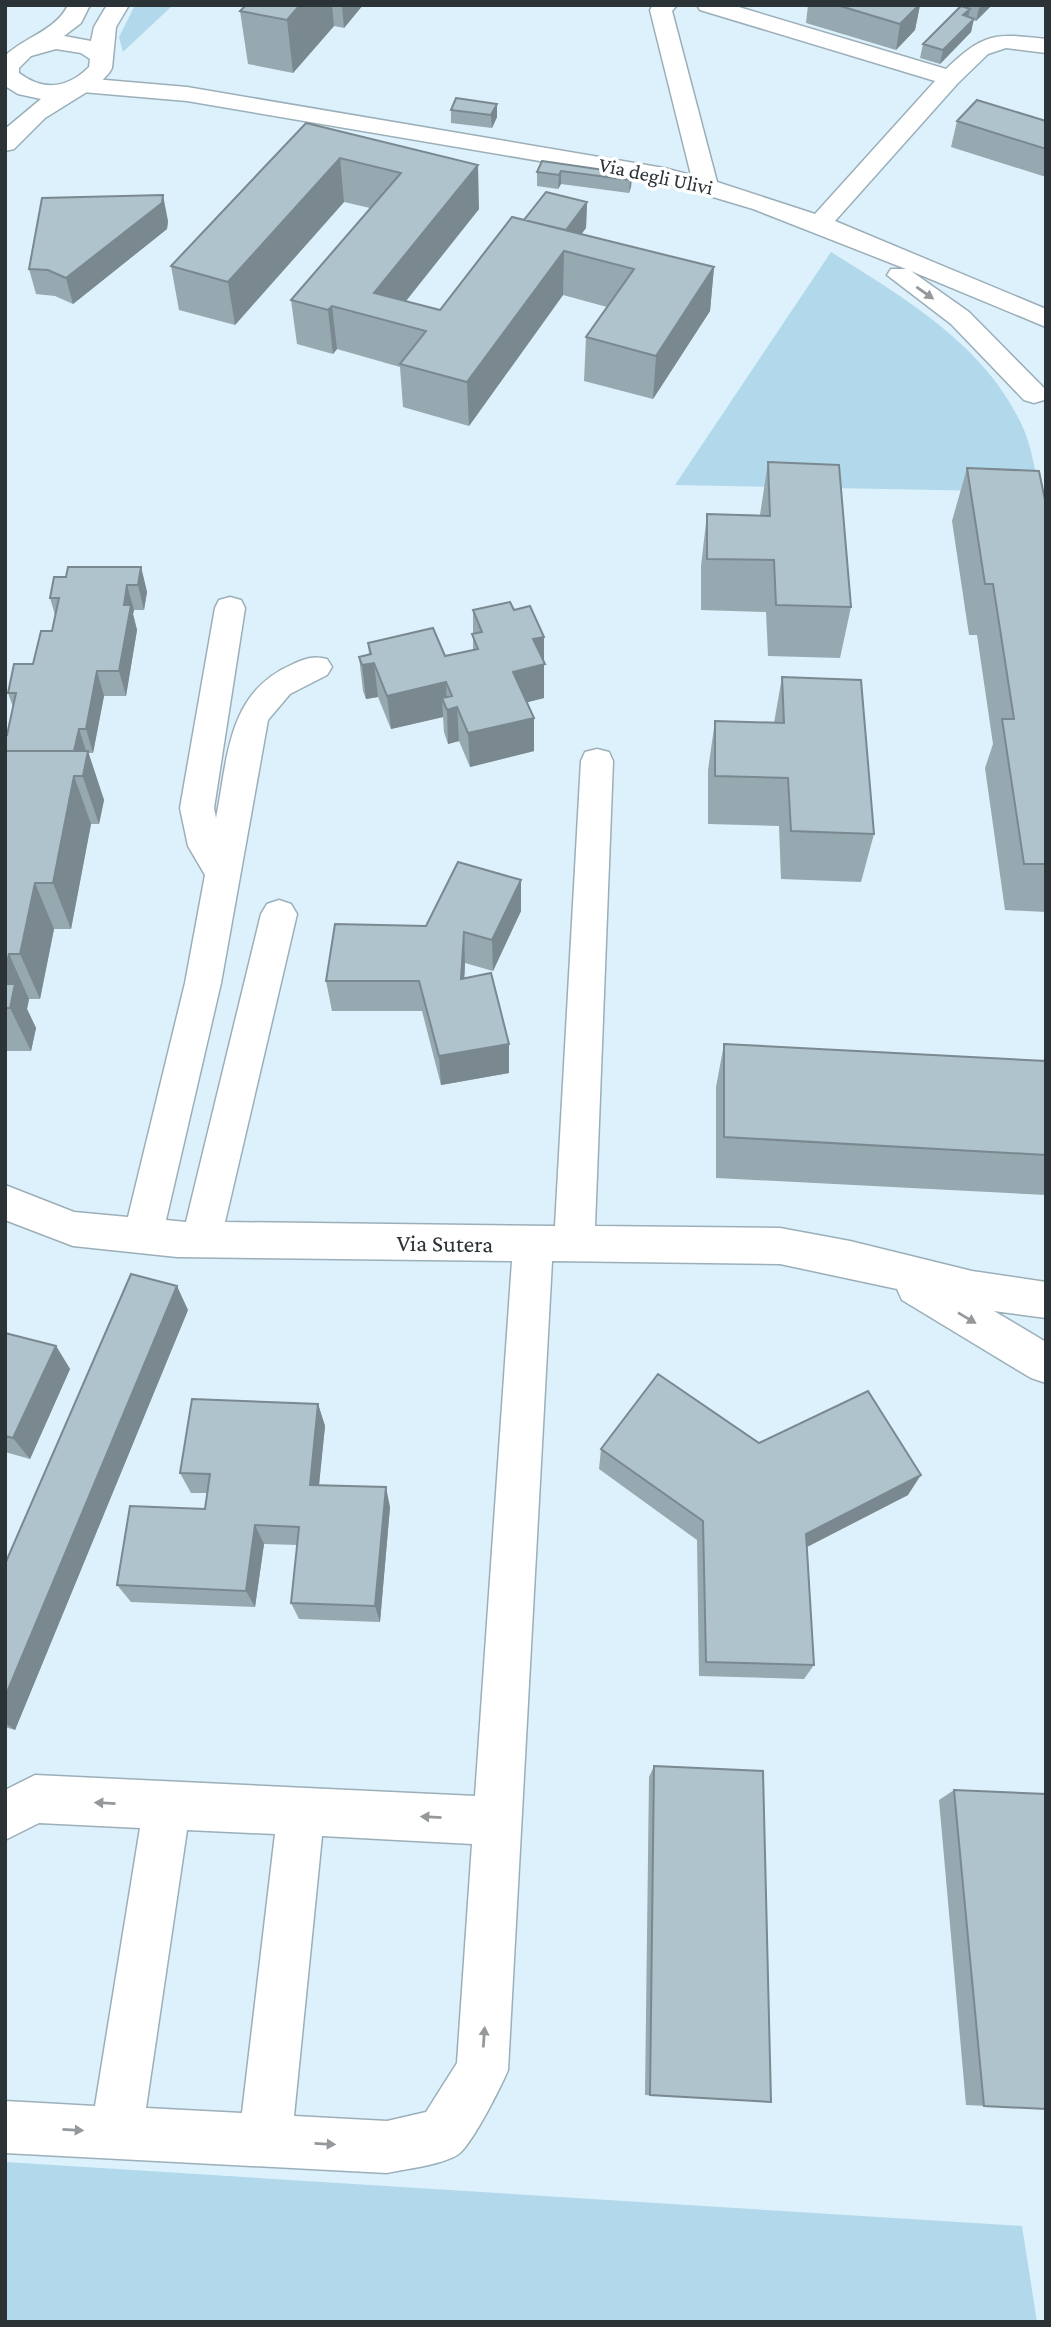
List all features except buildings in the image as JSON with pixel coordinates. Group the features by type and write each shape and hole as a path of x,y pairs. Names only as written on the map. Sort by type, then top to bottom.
{"street":[{"path":"37,46 73,18 79,5"},
{"path":"5,144 21,124 39,109 101,71 104,27 118,5"},
{"path":"666,5 661,10 706,185"},
{"path":"708,5 950,78"},
{"path":"819,224 950,78 980,49 1004,41 1046,46"},
{"path":"74,43 90,47 101,59 132,78 187,94 78,87 36,91 7,77 23,51 37,46 74,43"},
{"name":"Via degli Ulivi","path":"187,94 664,175 706,185 819,224 851,238"},
{"path":"851,238 1046,320"},
{"path":"851,238 960,318 1042,408"},
{"path":"1042,408 1035,378 1046,365"},
{"path":"222,874 205,846 197,808 230,608"},
{"path":"143,1236 203,983 252,719 280,682 316,667"},
{"path":"5,2127 387,2147 442,2135 482,2070 499,1821 597,761"},
{"path":"201,1240 279,914"},
{"name":"Via Sutera","path":"5,1202 73,1229 143,1236 201,1240 780,1247 850,1259 887,1270"},
{"path":"887,1270 1014,1298 1046,1300"},
{"path":"887,1270 1046,1364"},
{"path":"5,1816 35,1799 499,1821"},
{"path":"117,2132 167,1806"},
{"path":"265,2140 301,1812"}],"shaded area":[{"path":"135,5 173,5 123,52 119,37"},
{"path":"831,252 914,306 967,349 989,374 1009,400 1024,430 1040,492 675,485"},
{"path":"5,2162 1022,2226 1037,2322 5,2322"}]}
